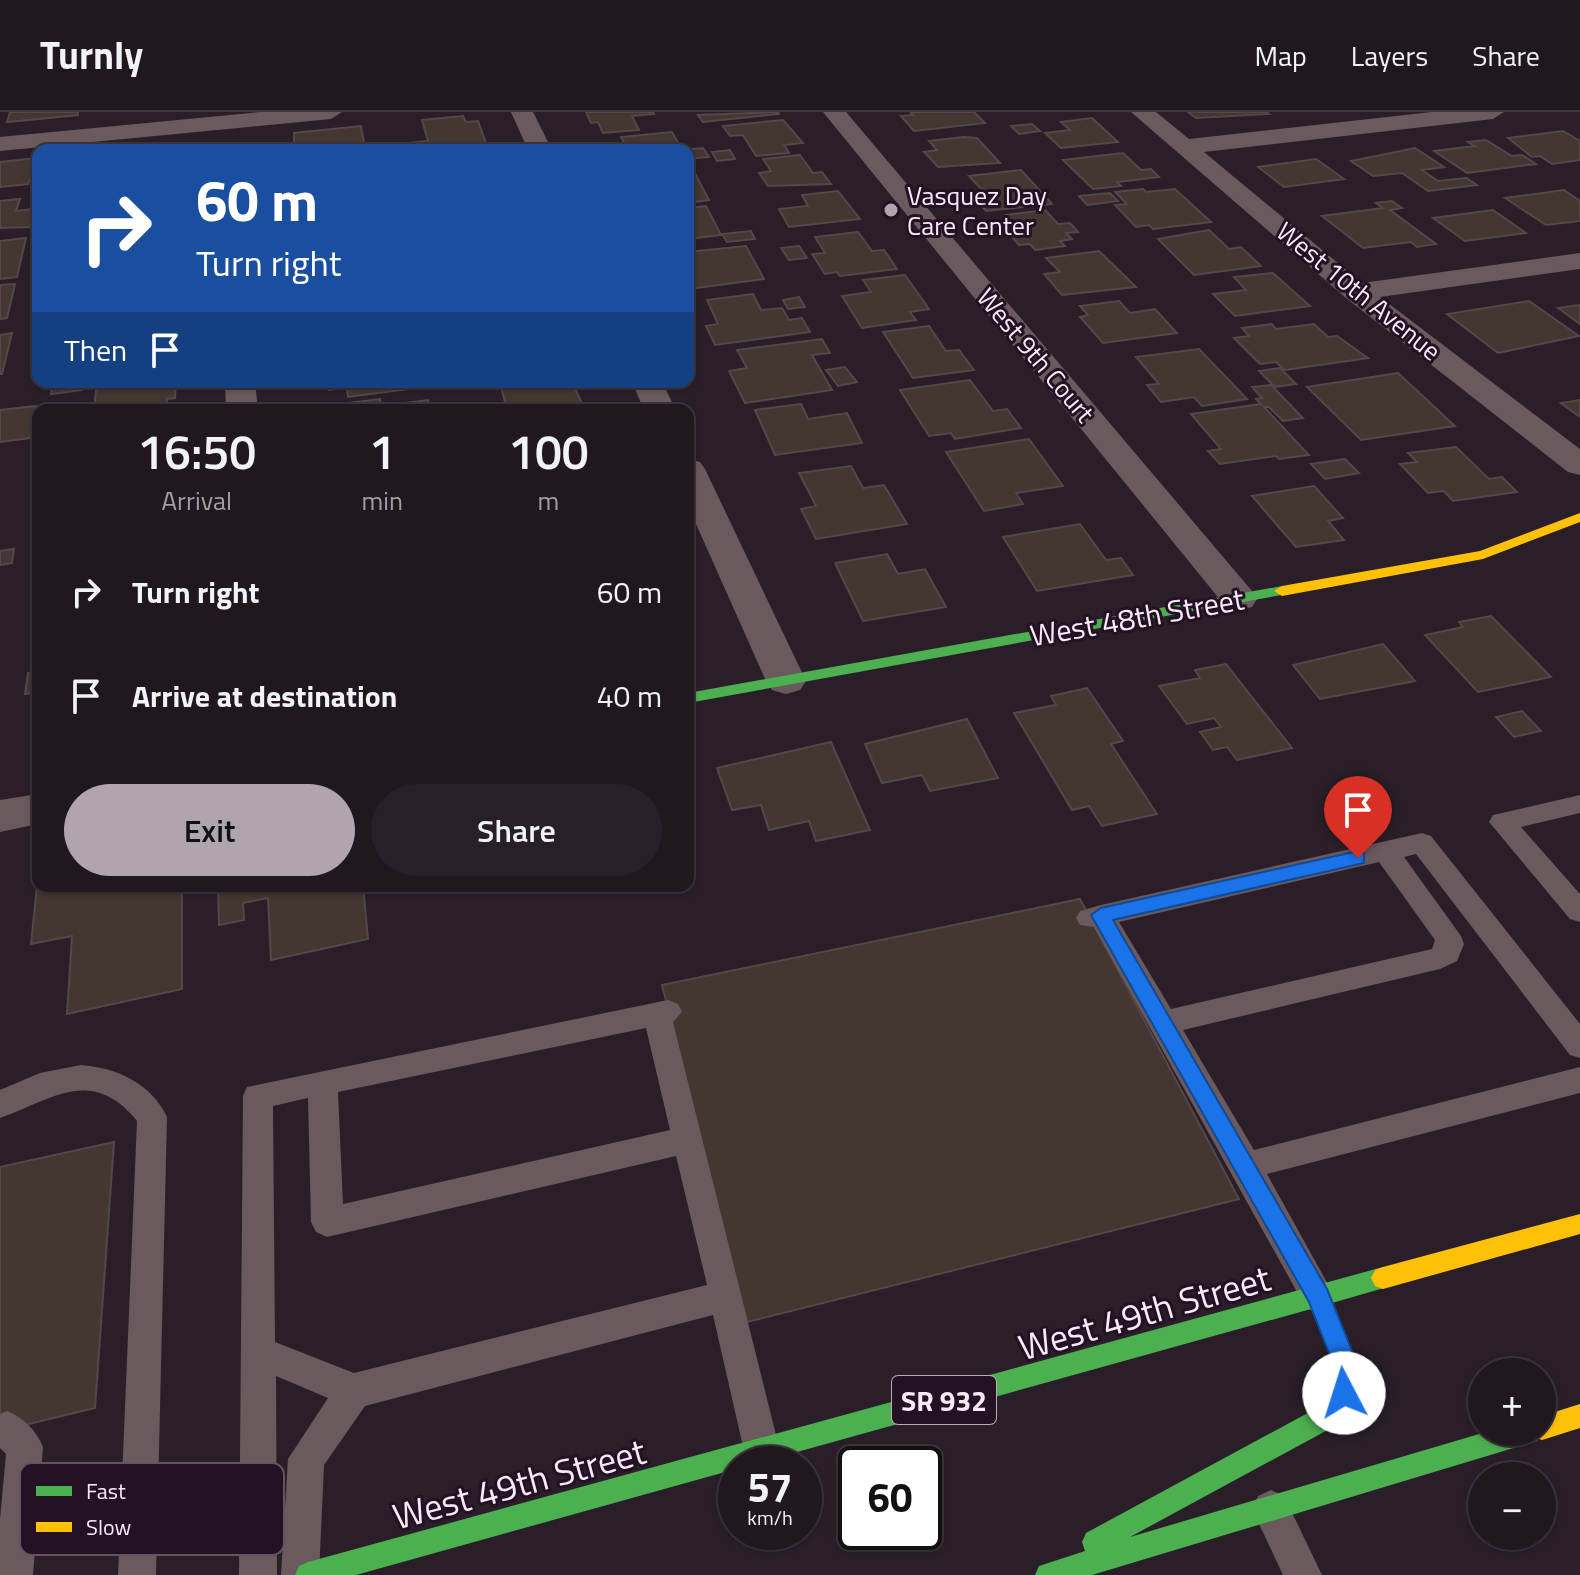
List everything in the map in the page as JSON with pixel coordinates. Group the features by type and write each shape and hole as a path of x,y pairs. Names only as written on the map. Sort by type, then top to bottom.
{"main road":[{"name":"West 48th Street","path":"694,697 1483,555 1580,517"},
{"name":"West 49th Street","path":"780,1446 1580,1224"},
{"path":"1033,1575 1326,1417 1344,1393 1344,1361 1318,1297"},
{"path":"1556,1424 1580,1416"},
{"path":"1048,1575 1481,1446"},
{"name":"West 49th Street","path":"308,1575 366,1566 718,1464"}],"street":[{"path":"0,144 331,112"},
{"path":"522,112 537,144"},
{"name":"West 9th Court","path":"834,112 1239,599"},
{"name":"West 10th Avenue","path":"1142,112 1356,292 1580,465"},
{"path":"1185,147 1493,112"},
{"path":"219,123 221,144"},
{"path":"1356,292 1580,261"},
{"path":"694,482 786,681"},
{"path":"0,816 32,810"}],"lane":[{"path":"1580,804 1502,822 1580,912"},
{"path":"1318,1297 1163,1023 1095,916 1422,843 1580,1046"},
{"path":"1163,1023 1440,958 1450,944 1447,936 1386,852"},
{"path":"258,1463 258,1096 663,1013 688,1140 761,1446"},
{"path":"0,1105 22,1092 55,1080 88,1077 117,1083 138,1097 152,1117 141,1463"},
{"path":"1246,1166 1580,1080"},
{"path":"323,1082 327,1222 688,1140"},
{"path":"258,1352 354,1391 726,1296"},
{"path":"300,1575 306,1459 354,1391"},
{"path":"7,1429 25,1447 24,1463"},
{"path":"14,1575 20,1505"},
{"path":"1271,1509 1303,1575"},
{"path":"137,1575 138,1555"}],"building":[{"path":"10,112 78,112 78,115 7,122"},
{"path":"586,112 654,114 632,116 639,130 603,133 598,122 591,123"},
{"path":"778,112 703,122 698,115"},
{"path":"910,112 974,112 985,123 914,131 901,116 913,115"},
{"path":"1188,112 1266,112 1269,114 1196,118"},
{"path":"463,116 466,122 478,121 486,143 399,144 428,141 422,120"},
{"path":"1092,118 1118,142 1061,148 1045,133 1070,130 1061,122"},
{"path":"783,120 803,143 784,145 789,153 756,156 743,135 730,136 723,126"},
{"path":"1032,124 1040,131 1019,134 1011,126"},
{"path":"361,126 364,144 294,144 294,133"},
{"path":"1563,131 1580,141 1580,160 1552,164 1540,156 1532,157 1508,138"},
{"path":"672,132 679,144 625,144 621,137"},
{"path":"977,138 1000,163 938,167 924,152 937,150 929,141"},
{"path":"1486,140 1512,156 1522,155 1536,164 1467,173 1434,151 1475,146 1468,142"},
{"path":"703,148 709,157 694,158 694,149"},
{"path":"1415,148 1444,167 1422,170 1438,181 1466,178 1477,185 1428,191 1402,173 1373,176 1351,161"},
{"path":"730,150 735,159 717,161 712,152"},
{"path":"1123,153 1141,170 1151,169 1159,177 1117,182 1121,186 1093,189 1063,160"},
{"path":"800,155 813,173 822,172 831,184 768,186 759,173 771,171 763,159"},
{"path":"32,159 28,184 0,187 0,162"},
{"path":"1316,159 1344,179 1284,187 1258,167"},
{"path":"1021,170 1052,204 986,211 972,194 984,192 969,176"},
{"path":"694,172 709,200 694,202"},
{"path":"1143,189 1146,192 1175,189 1211,222 1153,229 1149,225 1136,227 1115,205 1127,204 1115,192"},
{"path":"1564,190 1580,201 1580,221 1546,225 1505,198"},
{"path":"838,191 860,219 789,227 779,209 808,206 802,195"},
{"path":"1110,193 1118,201 1087,205 1079,196"},
{"path":"20,199 16,211 32,209 30,227 0,228 0,201"},
{"path":"1392,201 1402,208 1390,210 1436,244 1417,247 1411,242 1363,248 1322,216 1383,208 1376,203"},
{"path":"706,206 721,235 694,238 694,207"},
{"path":"1045,210 1058,224 1070,223 1078,232 1066,233 1072,239 1060,241 1065,246 1035,250 1030,244 1019,245 1011,236 1022,235 1006,215"},
{"path":"1493,210 1526,233 1465,241 1433,218"},
{"path":"1209,230 1229,249 1241,247 1261,266 1194,275 1158,239"},
{"path":"751,231 755,239 727,242 722,234"},
{"path":"858,232 872,251 884,250 897,269 840,276 837,272 825,274 812,254 825,253 815,237"},
{"path":"26,238 17,277 0,279 0,241"},
{"path":"746,246 764,279 694,288 694,251"},
{"path":"799,246 807,258 789,260 781,248"},
{"path":"1099,251 1136,287 1062,295 1044,274 1060,272 1046,258"},
{"path":"1273,273 1310,306 1235,316 1213,294 1246,290 1234,277"},
{"path":"905,275 929,309 910,312 916,320 862,328 842,296 871,292 863,280"},
{"path":"15,284 7,318 0,319 0,285"},
{"path":"753,294 761,310 782,308 789,320 802,318 810,332 715,345 706,326 718,324 707,300"},
{"path":"799,297 805,307 788,309 783,300"},
{"path":"1119,301 1130,313 1155,309 1177,333 1103,343 1080,317 1088,315 1080,306"},
{"path":"1529,301 1579,336 1498,353 1447,314"},
{"path":"1580,305 1580,324 1558,308"},
{"path":"1272,324 1276,329 1314,324 1328,337 1337,336 1368,358 1285,370 1276,362 1260,364 1234,338 1249,336 1242,328"},
{"path":"929,326 946,351 959,350 974,370 913,378 883,332"},
{"path":"12,333 2,374 0,374 0,335"},
{"path":"822,339 830,353 812,355 832,390 745,403 729,371 747,368 737,350"},
{"path":"1199,349 1247,399 1202,406 1194,397 1161,402 1147,385 1159,384 1136,357"},
{"path":"845,367 857,382 838,386 826,370"},
{"path":"1280,368 1296,384 1275,387 1259,371"},
{"path":"1398,373 1455,426 1361,440 1307,387"},
{"path":"970,380 993,411 1007,409 1021,428 955,439 951,433 929,436 900,390"},
{"path":"1271,385 1303,418 1283,421 1269,407 1264,407 1309,455 1220,464 1208,451 1221,449 1191,414 1261,404 1256,399 1262,398 1252,387"},
{"path":"52,388 82,388 82,390 51,394"},
{"path":"96,388 176,388 175,398 167,399 166,404 95,404"},
{"path":"347,388 410,389 348,397"},
{"path":"502,388 575,388 582,404 506,404"},
{"path":"380,399 381,404 339,404"},
{"path":"428,400 428,404 397,404"},
{"path":"1580,400 1580,417 1561,403"},
{"path":"801,404 808,419 847,413 862,443 775,455 755,410"},
{"path":"32,406 30,438 0,442 0,410"},
{"path":"1029,439 1063,486 1016,493 1023,504 984,511 946,452"},
{"path":"1456,447 1489,479 1502,477 1517,492 1453,501 1444,491 1428,493 1400,464 1417,462 1408,453"},
{"path":"1345,459 1359,473 1325,479 1311,464"},
{"path":"851,466 863,488 884,485 907,524 816,539 801,509 816,506 799,473"},
{"path":"1314,486 1343,518 1328,521 1344,540 1296,547 1252,496"},
{"path":"1080,524 1106,560 1121,558 1133,575 1037,591 1003,537"},
{"path":"14,549 12,563 0,565 0,551"},
{"path":"887,554 898,574 925,569 946,607 863,621 835,563"},
{"path":"1491,616 1551,677 1478,692 1425,635 1463,627 1459,622"},
{"path":"1383,644 1415,681 1320,699 1293,665"},
{"path":"1226,664 1292,748 1237,760 1227,747 1213,750 1200,732 1221,727 1214,718 1187,724 1159,686 1200,678 1195,670"},
{"path":"32,672 32,693 25,694 28,673"},
{"path":"1087,688 1123,741 1111,744 1157,814 1102,826 1089,806 1072,810 1014,713 1056,705 1051,696"},
{"path":"1522,711 1541,731 1514,737 1496,717"},
{"path":"967,719 998,778 930,791 922,775 882,783 865,744"},
{"path":"831,742 870,830 816,841 809,821 769,830 761,805 732,810 717,768"},
{"path":"36,892 182,892 182,989 67,1014 72,936 31,944"},
{"path":"218,892 364,892 368,939 271,960 268,898 243,903 244,920 219,925"},
{"path":"1080,899 1239,1199 747,1322 662,985"},
{"path":"114,1142 95,1408 0,1431 0,1167"}],"traffic: fast":[{"path":"694,697 1282,591"},
{"path":"308,1575 1383,1278"},
{"path":"1095,1542 1326,1417 1344,1393 1344,1361 1318,1297"},
{"path":"1048,1575 1481,1446"}],"traffic: slow":[{"path":"1282,591 1483,555 1580,517"},
{"path":"1383,1278 1580,1224"},
{"path":"1556,1424 1580,1416"}],"place":[{"name":"Vasquez Day Care Center","path":"891,210"}],"route":[{"path":"1344,1393 1344,1361 1318,1297 1101,915 1358,858"}]}
